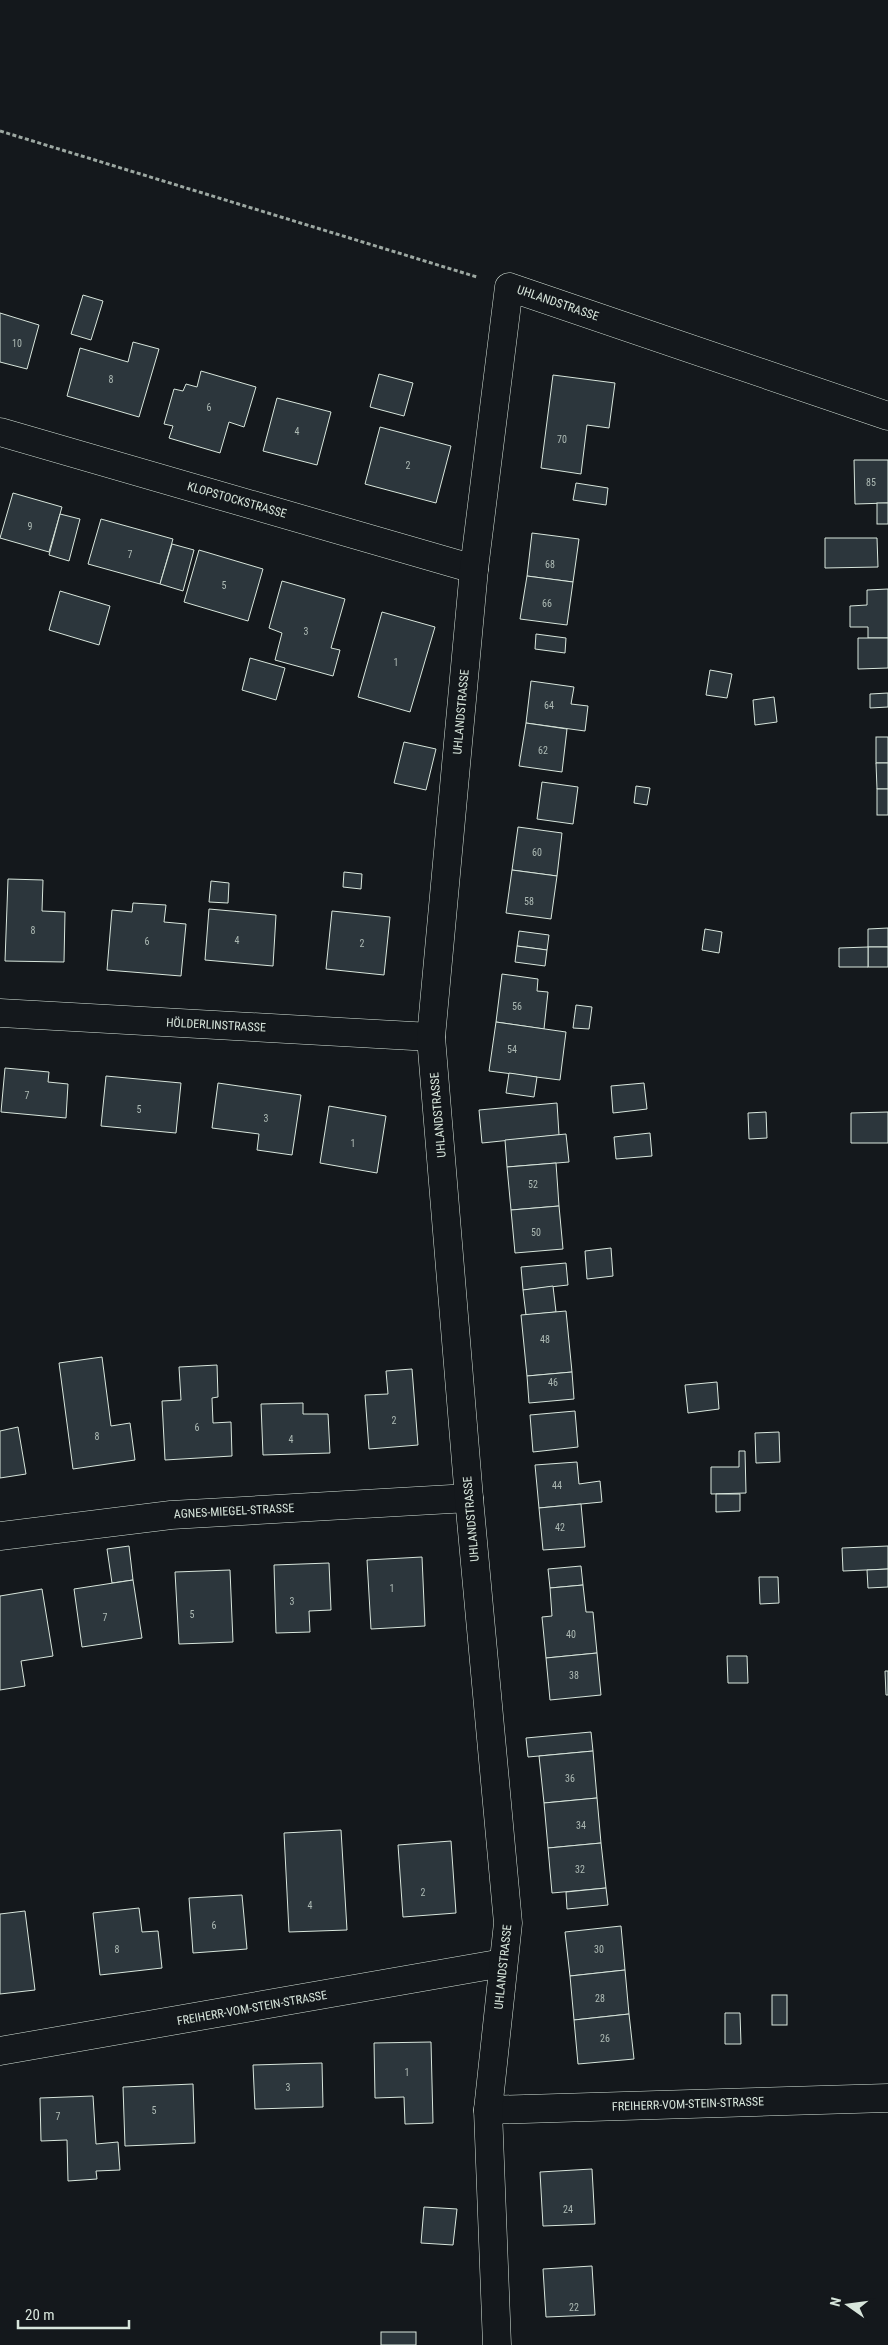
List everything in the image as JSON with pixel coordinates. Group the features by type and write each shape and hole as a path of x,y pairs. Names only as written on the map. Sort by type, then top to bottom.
{"street":[{"name":"UHLANDSTRASSE","path":"497,2345 488,2110 508,1923 469,1498 431,1037 474,569 509,287 888,416"},
{"name":"KLOPSTOCKSTRASSE","path":"0,432 474,569"},
{"name":"HÖLDERLINSTRASSE","path":"0,1013 431,1037"},
{"name":"AGNES-MIEGEL-STRASSE","path":"0,1536 171,1515 469,1498"},
{"name":"FREIHERR-VOM-STEIN-STRASSE","path":"0,2051 503,1963"},
{"name":"FREIHERR-VOM-STEIN-STRASSE","path":"488,2110 888,2098"}],"path":[{"path":"0,131 509,287"}],"building":[{"path":"83,295 103,301 91,340 71,334"},
{"path":"0,313 39,325 27,369 0,362"},
{"path":"133,342 159,349 139,417 67,396 80,348 128,362"},
{"path":"201,371 256,387 244,427 229,422 220,453 169,438 173,426 164,424 174,389 183,391 186,384 197,387"},
{"path":"379,374 413,383 404,416 370,407"},
{"path":"553,375 615,383 609,428 587,425 581,474 541,468"},
{"path":"277,398 331,412 317,465 263,451"},
{"path":"380,427 451,446 436,503 365,484"},
{"path":"854,460 888,460 888,503 855,504"},
{"path":"576,483 608,488 606,505 573,500"},
{"path":"13,493 62,507 49,552 0,538"},
{"path":"877,503 888,503 888,524 877,524"},
{"path":"60,514 80,519 69,561 49,555"},
{"path":"101,519 173,539 160,584 88,564"},
{"path":"532,533 579,539 573,582 527,576"},
{"path":"825,538 877,538 878,567 825,568"},
{"path":"172,544 194,550 183,591 160,584"},
{"path":"199,550 263,569 248,621 184,602"},
{"path":"527,576 573,582 567,625 520,619"},
{"path":"282,581 345,599 331,648 340,650 333,676 275,660 282,633 269,628"},
{"path":"888,589 888,638 868,638 868,627 850,627 850,606 867,605 867,590"},
{"path":"60,591 110,606 99,645 49,630"},
{"path":"382,612 435,627 410,712 358,697"},
{"path":"536,634 566,638 565,653 535,649"},
{"path":"858,638 888,638 888,668 858,669"},
{"path":"250,658 285,668 276,700 242,690"},
{"path":"710,670 732,674 727,698 706,695"},
{"path":"531,681 574,687 571,704 588,706 585,731 526,723"},
{"path":"888,693 888,707 870,708 870,694"},
{"path":"774,697 777,722 755,725 753,700"},
{"path":"526,723 567,729 562,772 519,766"},
{"path":"876,737 888,737 888,763 876,763"},
{"path":"404,742 436,749 426,790 394,783"},
{"path":"876,763 888,763 888,789 877,789"},
{"path":"542,782 578,787 573,824 537,819"},
{"path":"636,786 650,788 647,805 634,803"},
{"path":"877,789 888,789 888,815 877,815"},
{"path":"518,827 562,833 557,876 512,870"},
{"path":"512,870 557,876 551,919 506,913"},
{"path":"344,872 362,874 361,889 343,887"},
{"path":"8,879 43,880 42,911 65,912 64,962 5,961"},
{"path":"211,881 229,883 228,903 209,902"},
{"path":"133,903 166,905 164,922 186,924 181,976 107,970 112,910 132,912"},
{"path":"209,909 276,915 273,966 205,960"},
{"path":"332,911 390,917 384,975 326,969"},
{"path":"888,928 888,947 868,947 868,929"},
{"path":"705,929 722,932 719,953 702,950"},
{"path":"519,931 549,935 547,950 517,946"},
{"path":"517,946 547,950 545,966 515,962"},
{"path":"868,947 888,947 888,967 868,967"},
{"path":"868,947 868,967 839,967 839,948"},
{"path":"502,974 538,979 537,991 548,992 544,1029 496,1022"},
{"path":"576,1005 592,1007 589,1029 573,1028"},
{"path":"496,1022 566,1032 560,1080 489,1071"},
{"path":"5,1068 49,1072 48,1082 68,1084 66,1118 1,1112"},
{"path":"509,1073 537,1077 534,1097 506,1093"},
{"path":"106,1076 181,1083 176,1133 101,1126"},
{"path":"218,1083 301,1095 292,1155 257,1150 259,1134 212,1128"},
{"path":"644,1083 647,1109 613,1113 611,1086"},
{"path":"557,1103 559,1135 482,1143 479,1110"},
{"path":"329,1106 386,1116 377,1173 320,1163"},
{"path":"766,1112 767,1138 749,1139 748,1113"},
{"path":"888,1112 888,1143 851,1143 851,1113"},
{"path":"650,1133 652,1156 616,1159 614,1137"},
{"path":"566,1134 569,1162 507,1167 505,1140"},
{"path":"556,1163 559,1206 511,1210 507,1167"},
{"path":"559,1206 563,1249 515,1253 511,1210"},
{"path":"611,1248 613,1276 587,1279 585,1251"},
{"path":"566,1263 568,1285 523,1290 521,1267"},
{"path":"553,1286 556,1312 526,1315 523,1290"},
{"path":"566,1311 572,1372 527,1376 521,1315"},
{"path":"102,1357 111,1426 130,1423 135,1460 73,1469 59,1363"},
{"path":"217,1365 218,1397 212,1398 213,1423 231,1422 232,1456 165,1460 162,1401 181,1400 179,1367"},
{"path":"412,1369 418,1445 369,1449 365,1395 388,1394 386,1371"},
{"path":"572,1372 574,1399 529,1403 527,1376"},
{"path":"717,1382 719,1409 688,1413 685,1385"},
{"path":"303,1403 303,1414 328,1414 330,1453 263,1455 261,1404"},
{"path":"575,1411 578,1447 533,1452 530,1415"},
{"path":"18,1427 26,1474 0,1478 0,1431"},
{"path":"779,1432 780,1462 756,1463 755,1433"},
{"path":"739,1451 745,1451 746,1493 711,1494 711,1467 739,1467"},
{"path":"577,1462 579,1484 600,1481 602,1502 539,1508 535,1465"},
{"path":"716,1494 740,1494 740,1511 716,1512"},
{"path":"581,1504 585,1547 543,1550 539,1508"},
{"path":"129,1546 133,1580 112,1583 107,1549"},
{"path":"888,1546 888,1569 843,1571 842,1548"},
{"path":"422,1557 425,1626 371,1629 367,1560"},
{"path":"329,1563 331,1610 309,1611 310,1632 276,1633 274,1565"},
{"path":"581,1566 583,1585 550,1588 548,1569"},
{"path":"888,1569 888,1587 868,1588 867,1570"},
{"path":"230,1570 233,1642 179,1644 175,1572"},
{"path":"759,1577 778,1577 779,1603 760,1604"},
{"path":"133,1580 142,1638 82,1647 74,1589"},
{"path":"583,1585 586,1612 593,1612 597,1653 546,1658 542,1617 552,1616 550,1588"},
{"path":"42,1589 53,1656 21,1661 25,1686 0,1690 0,1596"},
{"path":"597,1653 601,1695 550,1700 546,1658"},
{"path":"727,1656 747,1656 748,1683 728,1683"},
{"path":"885,1671 888,1671 888,1695 886,1695"},
{"path":"591,1732 593,1751 528,1757 526,1738"},
{"path":"593,1751 597,1798 544,1803 539,1756"},
{"path":"597,1798 601,1843 548,1848 544,1803"},
{"path":"341,1830 347,1930 289,1932 284,1833"},
{"path":"451,1841 456,1913 403,1917 398,1845"},
{"path":"601,1843 606,1888 552,1893 548,1848"},
{"path":"606,1888 608,1905 567,1909 566,1892"},
{"path":"242,1895 247,1949 193,1953 189,1898"},
{"path":"139,1908 142,1932 158,1931 162,1968 100,1975 93,1913"},
{"path":"25,1911 35,1990 0,1994 0,1914"},
{"path":"621,1926 625,1970 570,1976 565,1932"},
{"path":"625,1970 629,2014 574,2020 570,1976"},
{"path":"772,1995 787,1995 787,2025 772,2025"},
{"path":"725,2013 740,2013 741,2044 725,2044"},
{"path":"629,2014 634,2059 578,2064 574,2020"},
{"path":"431,2042 433,2123 405,2124 404,2097 375,2098 374,2043"},
{"path":"322,2063 323,2107 255,2109 253,2065"},
{"path":"193,2084 195,2143 125,2146 123,2087"},
{"path":"93,2096 96,2144 118,2142 120,2170 96,2171 97,2179 68,2181 67,2140 41,2141 40,2098"},
{"path":"592,2169 595,2224 543,2226 540,2172"},
{"path":"424,2207 457,2209 453,2245 421,2243"},
{"path":"592,2266 595,2315 546,2317 543,2269"},
{"path":"381,2332 416,2332 416,2345 381,2345"}]}
